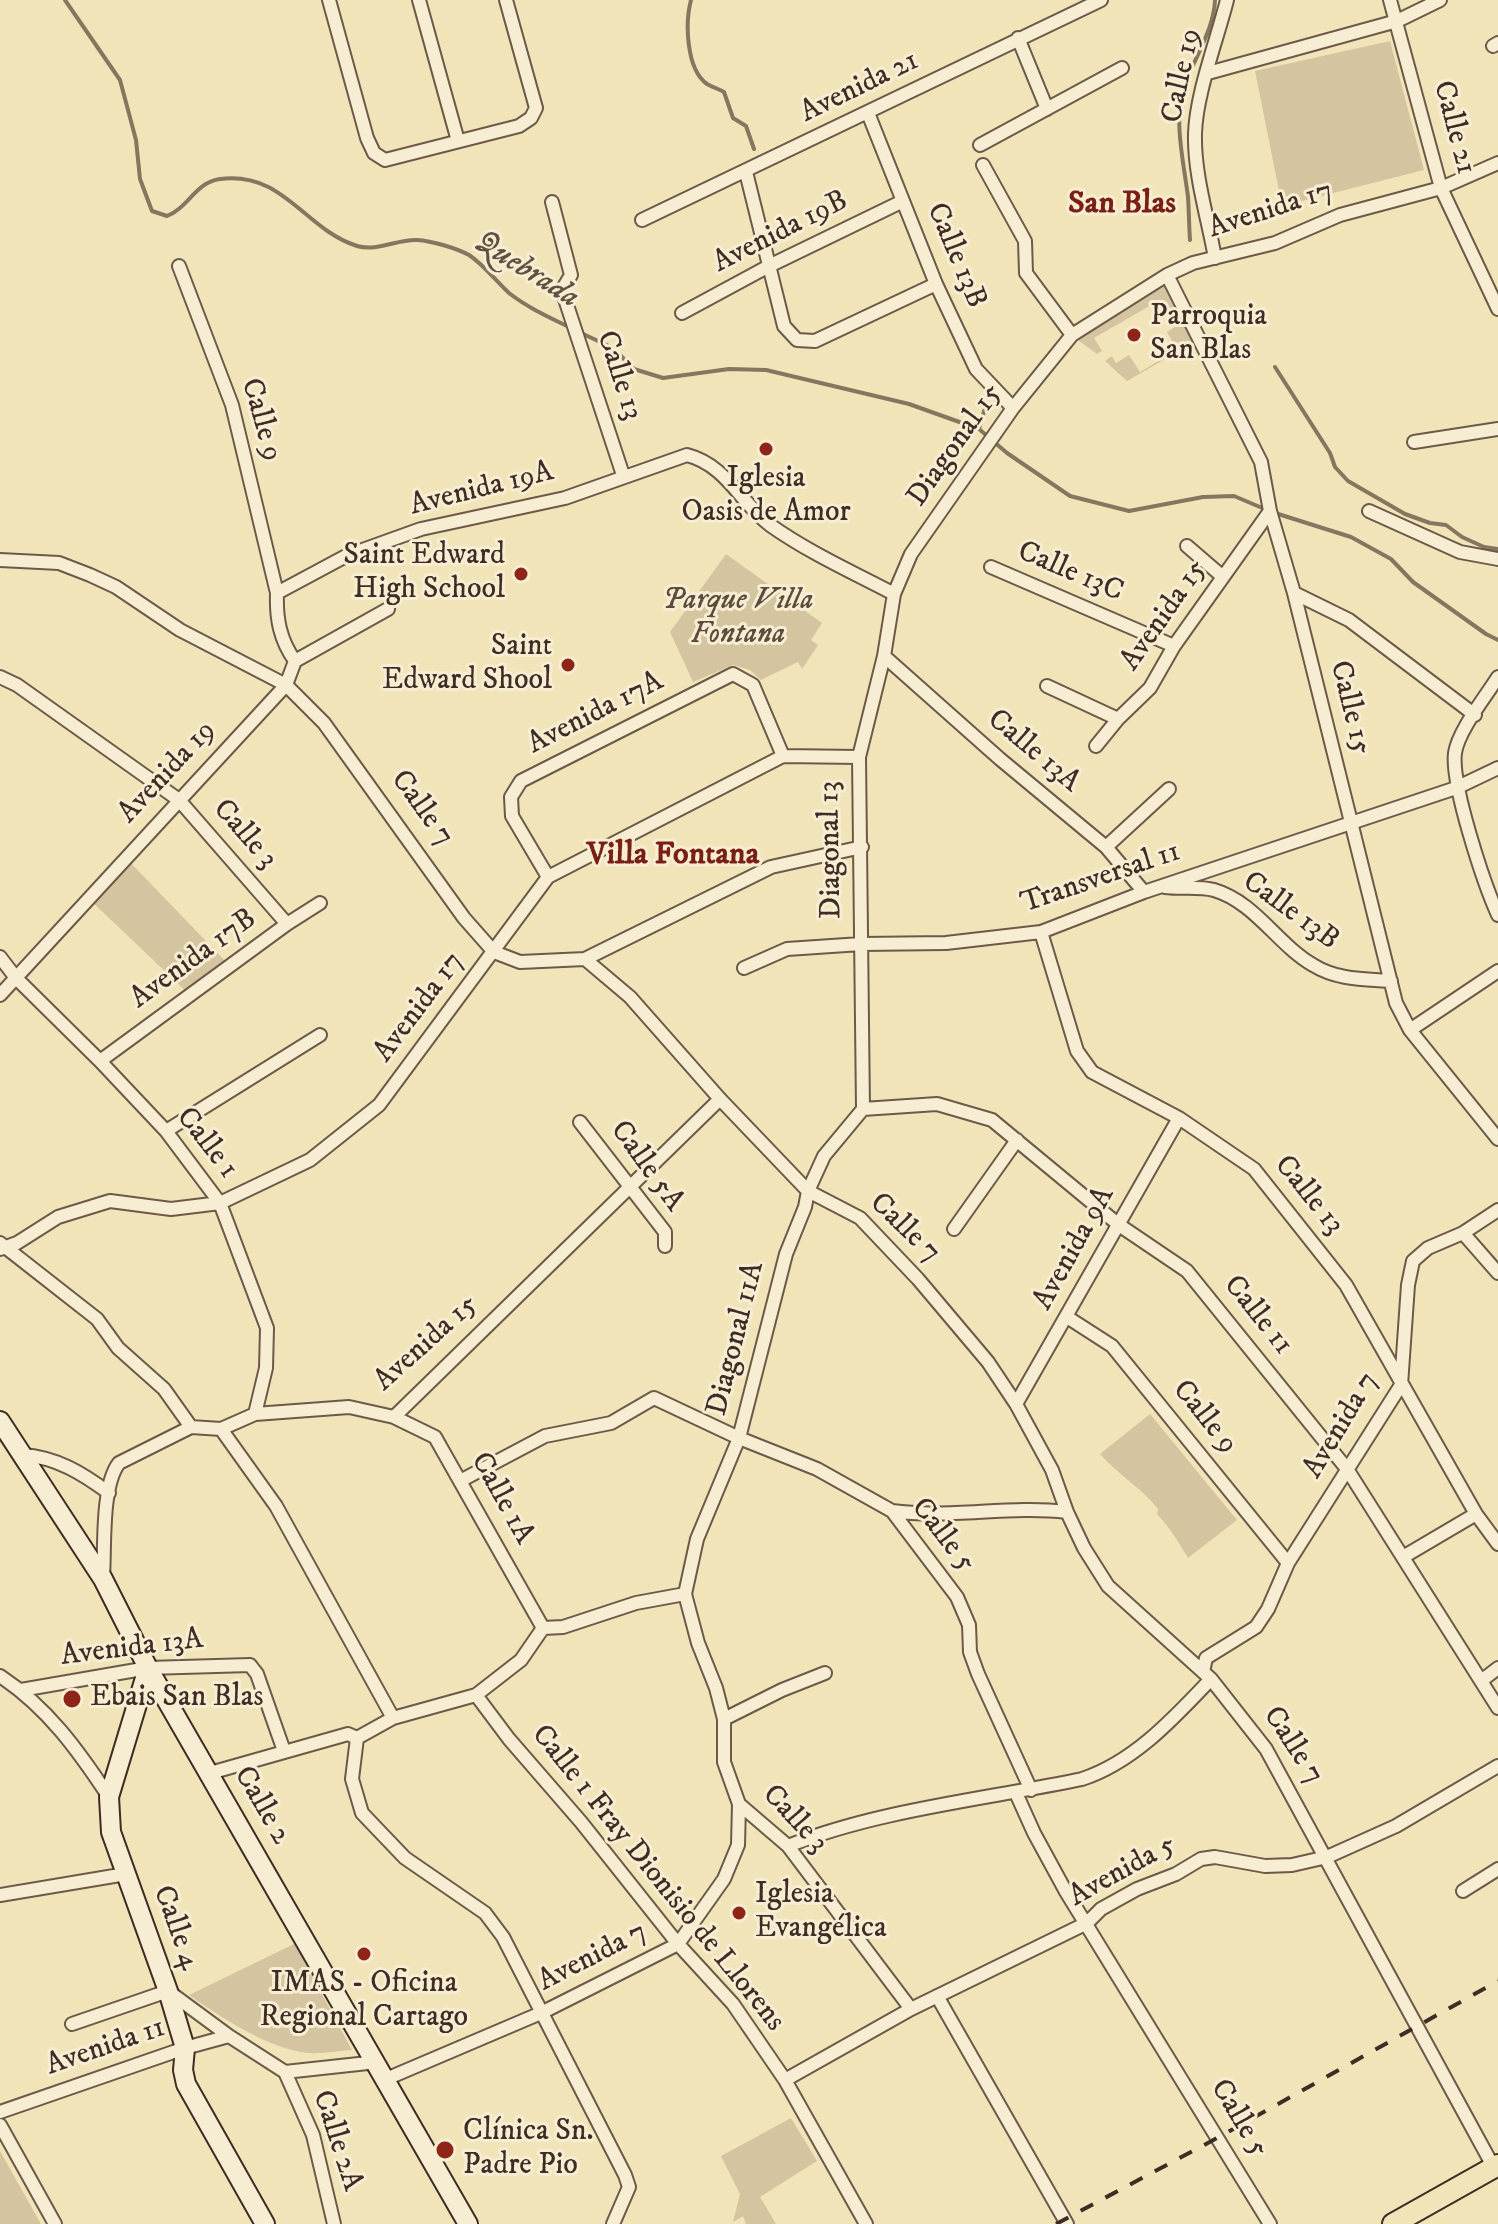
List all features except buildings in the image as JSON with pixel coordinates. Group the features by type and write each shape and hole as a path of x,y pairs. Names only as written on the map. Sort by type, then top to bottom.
{"main road":[{"path":"1393,2224 1497,2169"}],"street":[{"path":"329,0 367,138 374,153 385,160 519,126 531,118 536,108 506,0"},
{"path":"419,0 458,141"},
{"name":"Avenida 21","path":"642,220 1101,0"},
{"name":"Calle 19","path":"1215,258 1196,156 1195,133 1199,101 1227,0"},
{"name":"Calle 21","path":"1390,0 1441,188 1498,309"},
{"path":"1208,73 1397,21 1440,0"},
{"path":"1018,38 1047,109"},
{"path":"980,145 1122,68"},
{"name":"Calle 13B","path":"868,113 936,284 976,369 1013,408"},
{"name":"Avenida 17","path":"1072,335 1167,275 1193,263 1275,243 1340,215 1441,188 1498,163"},
{"path":"983,165 1025,241 1026,273 1072,335"},
{"path":"746,172 784,326 797,340 815,341 936,284"},
{"name":"Avenida 19B","path":"682,313 769,266 903,201"},
{"name":"Calle 13","path":"552,202 571,275 562,290 623,475"},
{"name":"Calle 9","path":"179,266 232,405 277,593 276,618 285,648 295,661"},
{"name":"Calle 15","path":"1167,275 1261,462 1270,511 1294,593 1396,1003 1410,1030 1498,1139"},
{"name":"Diagonal 15","path":"894,594 911,554 1013,408 1072,335"},
{"path":"1414,442 1498,429"},
{"name":"Avenida 19A","path":"277,593 346,556 421,529 565,498 623,475 687,455 704,459 727,478 766,522 894,594"},
{"name":"Avenida 15","path":"1096,746 1150,688 1174,646 1270,511"},
{"path":"1369,511 1460,552 1498,559"},
{"path":"1187,546 1223,577"},
{"name":"Calle 7","path":"0,560 59,563 90,575 116,587 180,630 286,685 324,723 464,918 494,952"},
{"name":"Calle 13C","path":"991,567 1174,646"},
{"path":"1294,593 1349,620 1475,715"},
{"name":"Diagonal 13","path":"863,1109 859,757 884,656 894,594"},
{"path":"295,661 388,609"},
{"name":"Calle 13A","path":"884,656 1000,759 1106,847 1144,892"},
{"name":"Avenida 19","path":"0,995 286,685 295,661"},
{"name":"Avenida 17A","path":"548,877 512,816 511,797 521,781 733,674 753,685 783,756"},
{"name":"Calle 3","path":"0,677 17,685 179,800 287,924"},
{"path":"1498,677 1455,751 1456,788 1498,915"},
{"path":"1047,686 1118,719"},
{"name":"Avenida 17","path":"1,1247 17,1243 58,1217 110,1201 171,1209 220,1203 310,1160 379,1105 548,877 783,756 859,757"},
{"path":"1351,825 1456,788 1498,768"},
{"path":"1106,847 1169,789"},
{"name":"Transversal 11","path":"861,944 946,943 1041,932 1158,887 1351,825"},
{"path":"494,952 520,962 585,959 771,867 862,847"},
{"name":"Calle 13B","path":"1158,887 1213,890 1249,910 1312,965 1344,978 1391,981"},
{"name":"Avenida 17B","path":"100,1061 320,903"},
{"name":"Calle 13","path":"1041,932 1083,1062 1092,1072 1179,1118 1254,1169 1346,1285 1476,1514 1498,1544"},
{"path":"744,968 787,949 861,944"},
{"name":"Calle 1","path":"0,957 16,978 166,1131 220,1203 267,1328 266,1368 255,1414"},
{"name":"Calle 7","path":"585,959 630,997 720,1099 808,1191 860,1218 918,1279 978,1350 1016,1404 1052,1470 1084,1548 1108,1586 1207,1676 1266,1749 1497,2169"},
{"path":"1410,1030 1498,971"},
{"path":"166,1131 320,1035"},
{"name":"Avenida 15","path":"191,1427 221,1429 255,1414 349,1407 394,1417 720,1099"},
{"name":"Calle 11","path":"863,1109 937,1104 992,1120 1119,1225 1187,1271 1347,1469 1498,1708"},
{"name":"Diagonal 11A","path":"685,1594 697,1539 739,1438 786,1254 805,1207 808,1191 824,1156 863,1109"},
{"name":"Avenida 9A","path":"1016,1404 1179,1118"},
{"name":"Calle 5A","path":"580,1122 665,1232 665,1246"},
{"path":"954,1229 1017,1140"},
{"name":"Avenida 7","path":"788,1846 897,1816 1031,1790 1104,1772 1170,1723 1207,1676 1206,1658 1256,1627 1268,1609 1288,1563 1401,1385 1408,1285 1413,1261 1428,1248 1463,1233 1498,1210"},
{"path":"1463,1233 1498,1273"},
{"path":"1,1247 97,1319 118,1348 164,1389 191,1427 119,1463 112,1472 103,1579"},
{"name":"Calle 9","path":"1067,1317 1112,1346 1288,1563"},
{"name":"Calle 5","path":"460,1481 545,1436 611,1423 633,1413 654,1398 739,1438 817,1469 892,1511 957,1597 969,1625 970,1652 978,1674 1031,1790"},
{"name":"Calle 1A","path":"394,1417 435,1437 543,1628"},
{"name":"Calle 2","path":"0,1421 103,1579 150,1680 210,1773 468,2224"},
{"path":"221,1429 276,1506 393,1718"},
{"path":"22,1455 44,1456 88,1477 109,1493"},
{"path":"892,1511 914,1514 1036,1508 1067,1512"},
{"path":"1403,1557 1476,1514"},
{"path":"357,1738 393,1718 476,1695 521,1660 543,1628 563,1627 636,1603 685,1594"},
{"name":"Calle 3","path":"685,1594 724,1719 724,1762 739,1804 788,1846 911,2009"},
{"name":"Avenida 13A","path":"21,1690 150,1680 250,1665 257,1674 284,1751"},
{"path":"1481,1681 1498,1668"},
{"path":"724,1719 825,1673"},
{"path":"0,1676 21,1690 54,1720 109,1797"},
{"path":"109,1797 150,1680"},
{"name":"Calle 1 Fray Dionisio de Llorens","path":"476,1695 678,1944 733,2004 785,2080 866,2224"},
{"path":"210,1773 348,1734 357,1738"},
{"path":"357,1738 352,1779 362,1813 405,1858 485,1913 503,1937 625,2175 629,2187 613,2224"},
{"name":"Avenida 5","path":"785,2080 911,2009 1087,1923 1101,1909 1201,1859 1215,1857 1265,1866 1292,1865 1327,1857 1396,1826 1498,1766"},
{"name":"Calle 5","path":"1016,1793 1034,1833 1087,1923 1270,2224"},
{"name":"Calle 4","path":"109,1797 111,1832 185,2048 183,2070 186,2084 265,2224"},
{"name":"Avenida 7","path":"285,2072 382,2071 541,2013 678,1944 724,1879 738,1845 739,1804"},
{"path":"1463,1891 1498,1869"},
{"path":"0,1895 126,1874"},
{"path":"72,2024 168,1991"},
{"name":"Calle 2A","path":"168,1991 285,2072 313,2135 334,2224"},
{"path":"937,1996 1067,2224"},
{"name":"Avenida 11","path":"0,2112 185,2048 229,2036"},
{"path":"0,2125 55,2224"}],"green space":[{"path":"1390,41 1424,170 1282,206 1255,71"},
{"path":"1164,284 1195,342 1127,381 1105,361 1112,356 1116,363 1129,355 1140,372 1177,350 1167,332 1176,326 1160,300 1094,338 1102,351 1097,354 1078,340"},
{"name":"Parque Villa Fontana","path":"726,554 822,623 811,640 818,645 802,669 798,662 761,680 750,670 733,665 693,682 670,632"},
{"path":"126,858 230,966 190,995 89,899"},
{"path":"1150,1414 1237,1520 1188,1558 1157,1514 1158,1509 1100,1454"},
{"path":"295,1944 352,2050 308,2053 277,2045 246,2031 189,1995"},
{"path":"791,2118 817,2161 760,2197 776,2224 746,2224 743,2216 733,2222 740,2194 721,2156"},
{"path":"0,2151 41,2224 0,2224"}],"waterway":[{"name":"Quebrada","path":"65,0 120,80 136,140 140,179 152,211 167,216 205,185 220,179 242,179 261,184 293,203 339,238 357,246 372,247 417,240 464,252 516,298 573,329"},
{"path":"691,0 688,33 695,68 707,84 724,92 733,118 746,126 754,149"},
{"path":"1190,240 1179,113 1184,87 1207,33 1215,0"},
{"name":"Quebrada","path":"581,333 613,348 634,369 663,378 729,369 766,370 909,404 979,429"},
{"path":"1275,367 1330,453 1335,467 1348,481 1405,514 1446,525 1462,537 1484,547 1498,549"},
{"path":"985,408 979,429 1007,453 1070,496 1129,511 1203,497 1234,496 1267,510"},
{"path":"1275,513 1351,537 1391,559 1413,582 1498,640"}],"railway":[{"path":"1056,2224 1498,1981"}],"place":[{"name":"Parroquia San Blas","path":"1134,335"},
{"name":"Iglesia Oasis de Amor","path":"766,449"},
{"name":"Saint Edward High School","path":"521,574"},
{"name":"Saint Edward Shool","path":"568,665"},
{"name":"Ebais San Blas","path":"72,1699"},
{"name":"Iglesia Evangélica","path":"739,1913"},
{"name":"IMAS - Oficina Regional Cartago","path":"364,1954"},
{"name":"Clínica Sn. Padre Pio","path":"445,2150"}],"district":[{"name":"San Blas","path":"1122,205"},
{"name":"Villa Fontana","path":"673,856"}]}
